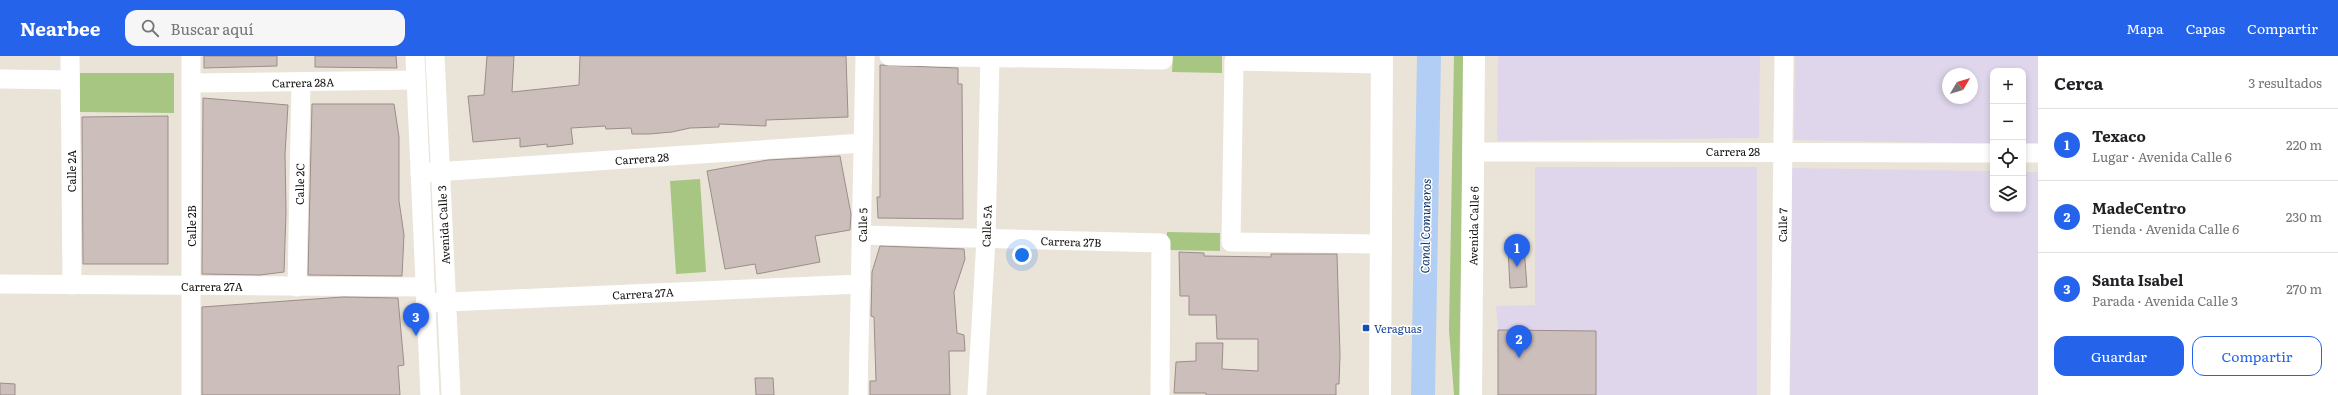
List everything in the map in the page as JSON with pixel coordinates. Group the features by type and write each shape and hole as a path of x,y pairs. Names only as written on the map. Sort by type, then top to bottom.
{"main road":[{"name":"Avenida Calle 6","path":"1471,395 1474,56"},
{"path":"1380,395 1382,60"}],"street":[{"name":"Calle 2A","path":"70,56 72,285"},
{"name":"Calle 2B","path":"190,395 192,286 191,56"},
{"name":"Avenida Calle 3","path":"415,56 430,395"},
{"name":"Avenida Calle 3","path":"435,56 451,395"},
{"name":"Calle 5","path":"858,395 865,56"},
{"path":"889,56 1163,58"},
{"name":"Calle 7","path":"1780,395 1784,56"},
{"name":"Calle 5A","path":"977,395 986,238 990,57"},
{"path":"1381,244 1231,242 1234,62 1382,60"},
{"path":"0,79 70,80"},
{"name":"Carrera 28A","path":"191,83 416,80"},
{"name":"Calle 2C","path":"296,287 301,82"},
{"name":"Carrera 28","path":"420,173 863,143"},
{"name":"Carrera 28","path":"1473,152 1782,151 1990,153"},
{"path":"2026,153 2038,153"},
{"name":"Carrera 27B","path":"862,235 1161,243 1160,395"},
{"name":"Carrera 27A","path":"0,284 296,287 425,295 447,302 861,284"}],"shaded area":[{"path":"1498,56 1760,56 1759,138 1497,141"},
{"path":"1795,56 2038,56 2038,145 2026,145 2026,68 1990,68 1990,144 1794,140"},
{"path":"1535,167 1757,167 1757,395 1596,395 1596,331 1498,330 1496,306 1535,305"},
{"path":"1792,168 1990,171 1990,212 2026,212 2026,172 2038,172 2038,395 1790,395"}],"green space":[{"path":"1173,56 1222,56 1222,73 1172,72"},
{"path":"1454,56 1464,56 1459,395 1454,395 1449,330"},
{"path":"80,73 174,73 174,113 80,112"},
{"path":"700,179 706,272 676,274 670,181"},
{"path":"1167,232 1220,233 1220,251 1167,250"}],"water":[{"name":"Canal Comuneros","path":"1417,56 1441,56 1435,395 1411,395"}],"building":[{"path":"204,56 277,56 277,66 204,68"},
{"path":"315,56 396,56 397,68 315,67"},
{"path":"487,56 514,56 512,92 579,85 580,56 846,56 848,117 766,120 766,126 719,124 719,127 690,128 672,132 649,134 632,134 631,128 606,129 605,126 571,128 573,144 547,147 547,144 520,147 520,138 473,142 468,96 484,95"},
{"path":"880,65 958,68 958,84 962,84 963,219 878,218 877,197 880,197"},
{"path":"203,98 288,105 285,154 286,212 284,272 260,275 202,274"},
{"path":"312,104 394,104 399,137 399,201 404,235 402,276 308,275"},
{"path":"168,116 168,264 83,264 82,117"},
{"path":"840,156 851,214 850,230 815,236 820,262 757,274 755,264 725,269 707,171 768,160"},
{"path":"880,246 964,249 965,259 954,292 957,333 964,335 965,351 949,351 950,395 870,395 870,381 876,381 874,317 871,316 872,272"},
{"path":"1524,247 1527,287 1510,288 1508,248"},
{"path":"1179,252 1204,253 1204,256 1271,257 1271,254 1337,254 1340,355 1339,384 1336,384 1336,395 1206,395 1206,393 1174,393 1176,362 1196,361 1196,343 1223,343 1222,369 1258,371 1258,339 1217,339 1216,315 1189,315 1189,296 1180,296"},
{"path":"343,297 398,298 404,365 398,366 400,395 202,395 202,307"},
{"path":"1498,330 1596,331 1596,395 1498,395"},
{"path":"755,378 773,378 774,395 756,395"},
{"path":"0,383 15,384 15,395 0,395"}],"place":[{"name":"Texaco","path":"1517,267"},
{"name":"Veraguas","path":"1366,328"},
{"name":"Santa Isabel","path":"416,336"},
{"name":"MadeCentro","path":"1519,358"}]}
